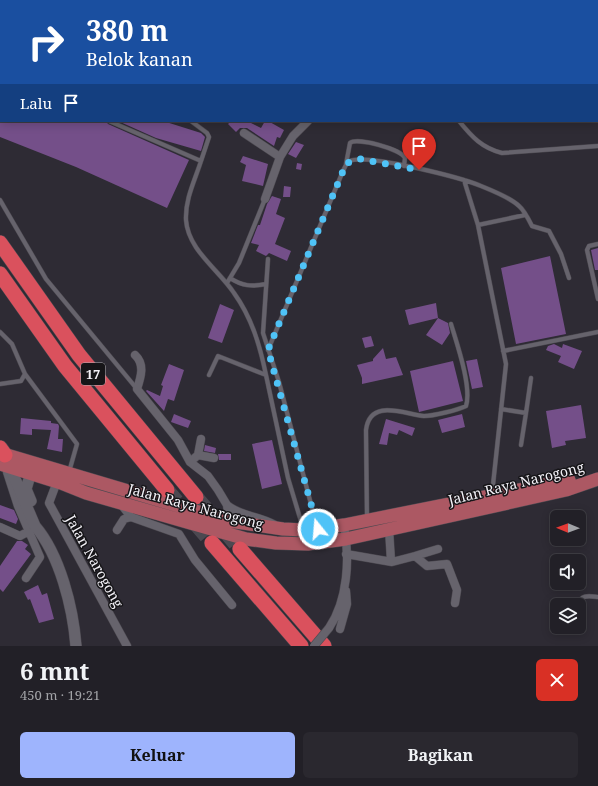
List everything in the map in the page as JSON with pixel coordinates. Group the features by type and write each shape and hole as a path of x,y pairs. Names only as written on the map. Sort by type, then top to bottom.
{"highway":[{"name":"17","path":"0,243 79,356 123,412 196,497"},
{"name":"17","path":"0,274 65,366 167,490"},
{"path":"212,543 302,646"},
{"path":"240,549 324,646"}],"main road":[{"name":"Jalan Raya Narogong","path":"3,463 68,474 229,521 283,529 304,530 367,521 598,476"},
{"name":"Jalan Raya Narogong","path":"3,463 86,493 246,539 276,543 308,544 346,539 566,490 598,479"},
{"path":"3,463 29,479 86,493"}],"street":[{"path":"265,199 280,157 293,136 307,122"},
{"path":"244,133 280,157"},
{"path":"135,355 139,358 142,370 137,389 178,440 190,462 208,476 227,505 236,513 262,518 283,529"},
{"path":"190,462 198,455 201,439"},
{"path":"198,455 214,458"},
{"path":"3,463 40,557 26,578"},
{"path":"3,463 58,567 72,610 76,646"},
{"path":"29,479 26,489 40,523 40,532"},
{"name":"Jalan Narogong","path":"55,486 49,503 53,513 77,553 127,646"},
{"path":"120,503 131,517 179,534 195,560 232,605"},
{"path":"227,505 229,521"},
{"path":"117,530 124,519 131,517"},
{"path":"340,629 347,604 346,539 344,525"},
{"path":"0,527 20,536 29,532"},
{"path":"389,529 391,561"},
{"path":"346,554 391,561 438,549"},
{"path":"415,556 427,566 448,565 457,590 455,603"},
{"path":"314,646 334,621 346,586"}],"lane":[{"path":"111,122 201,161"},
{"path":"192,122 207,133 209,137 186,204 186,221 194,241 210,265 228,281 259,341 288,478 304,530"},
{"path":"460,122 474,140 491,150 502,153 598,146"},
{"path":"268,350 346,164 350,143 357,140 400,152 405,158 404,166"},
{"path":"346,164 360,159 404,166 464,180 482,186 519,206 532,226 549,231 561,254 569,278"},
{"path":"464,180 478,225 506,364 500,409 492,496"},
{"path":"228,281 239,263 265,199"},
{"path":"0,200 46,280 137,389"},
{"path":"478,225 525,215"},
{"path":"598,244 589,246 587,250 598,299"},
{"path":"268,259 263,333 318,529"},
{"path":"228,281 248,286 266,284"},
{"path":"367,521 366,430 367,422 371,417 377,412 385,410 397,410 426,416 466,406 468,401 465,376 451,324"},
{"path":"0,332 12,344 25,374 77,444 68,474"},
{"path":"503,351 598,332"},
{"path":"209,375 218,356 266,375"},
{"path":"0,384 20,381 25,374"},
{"path":"520,445 531,378"},
{"path":"500,409 526,413"},
{"path":"581,598 584,596 598,597"}],"building":[{"path":"0,122 107,122 108,124 189,160 167,208 76,167 0,137"},
{"path":"120,122 166,122 201,133 205,137 201,151 156,138"},
{"path":"230,122 249,122 261,128 264,122 270,122 284,130 280,138 277,137 274,146 247,128 240,128 236,132 228,124"},
{"path":"296,142 304,145 296,158 288,154"},
{"path":"243,156 268,164 263,186 242,181 246,165 240,162"},
{"path":"297,163 302,164 301,170 296,169"},
{"path":"284,186 291,187 290,197 283,197"},
{"path":"272,196 281,199 276,214 285,218 275,244 291,251 287,261 269,253 266,256 256,251 259,245 251,243 258,225 260,225 267,204"},
{"path":"598,248 598,270 595,270 591,250"},
{"path":"550,256 566,334 516,344 501,268"},
{"path":"436,303 438,318 409,325 405,310"},
{"path":"220,304 234,310 222,343 208,338"},
{"path":"438,318 448,323 450,333 442,345 426,335"},
{"path":"371,336 374,346 365,348 362,338"},
{"path":"554,344 562,348 563,344 582,351 574,369 558,362 561,356 546,350 548,346"},
{"path":"383,348 386,359 396,357 403,375 362,384 362,378 357,365 373,361 373,359"},
{"path":"477,359 483,387 472,389 466,361"},
{"path":"453,361 463,401 419,412 410,371"},
{"path":"169,364 184,370 174,401 168,399 164,411 146,391 147,390 160,396 163,386 161,385"},
{"path":"581,405 586,438 565,441 566,445 552,448 546,411"},
{"path":"174,414 191,421 188,428 171,422"},
{"path":"462,414 465,427 442,433 438,420"},
{"path":"21,418 51,421 51,423 58,424 58,439 63,439 62,452 47,449 51,430 32,429 32,435 20,434"},
{"path":"386,419 415,428 412,436 399,430 397,435 389,433 387,445 379,444"},
{"path":"272,440 282,484 262,489 252,444"},
{"path":"205,445 216,448 215,453 204,451"},
{"path":"218,454 231,454 231,460 219,460"},
{"path":"0,505 14,510 18,519 16,524 0,518"},
{"path":"17,541 22,541 28,545 25,549 31,554 3,592 0,589 0,566"},
{"path":"38,585 42,595 47,593 54,619 39,623 30,599 28,600 24,592"}],"tunnel":[{"path":"167,490 212,543"},
{"path":"196,497 240,549"}],"route":[{"path":"318,529 268,350 298,282 346,164 360,159 419,170"}]}
